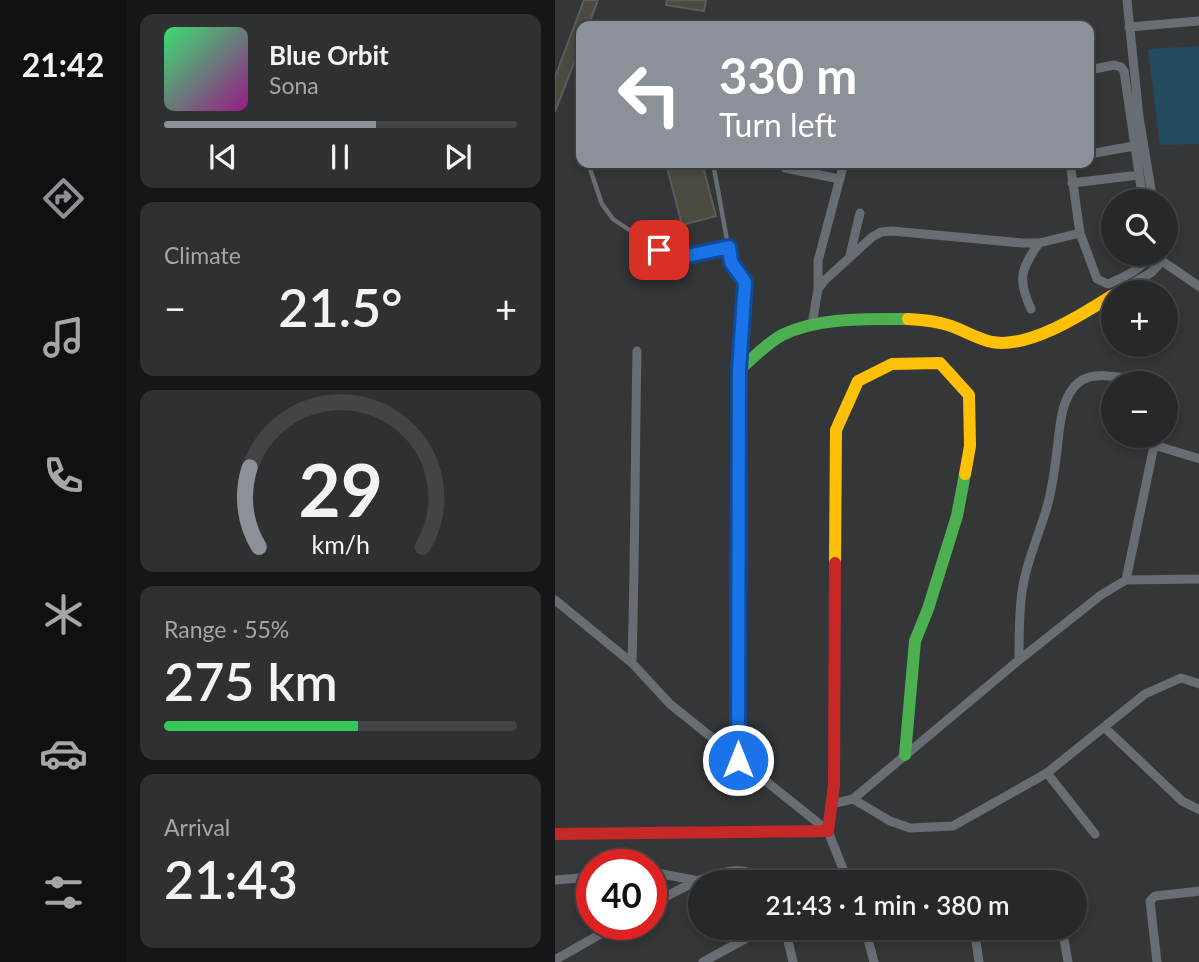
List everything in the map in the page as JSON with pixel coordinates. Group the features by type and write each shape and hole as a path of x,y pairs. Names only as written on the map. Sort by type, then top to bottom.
{"street":[{"path":"1127,0 1139,117 1151,189"},
{"path":"1129,27 1199,21"},
{"path":"1094,69 1114,65 1124,71 1141,189"},
{"path":"1094,153 1134,146"},
{"path":"785,168 840,179"},
{"path":"812,325 818,289 818,261 843,168"},
{"path":"1070,168 1080,233 1097,279 1108,284 1140,266"},
{"path":"1072,183 1139,174"},
{"path":"850,255 860,213"},
{"path":"818,289 850,255 881,232 1022,243 1039,243 1080,233"},
{"path":"1031,309 1024,294 1022,271 1039,243"},
{"path":"1139,280 1156,266"},
{"path":"1172,266 1199,287"},
{"path":"738,760 739,370 784,334 812,325 847,321 925,320 945,324 980,339 1006,343 1047,332 1068,323 1101,302"},
{"path":"632,663 637,351"},
{"path":"843,870 828,831 834,771 836,430 858,380 892,364 940,363 969,395 970,446 957,516 928,609 915,641 906,755"},
{"path":"1019,660 1021,599 1029,555 1051,489 1062,414 1069,393 1078,383 1086,378 1101,376"},
{"path":"1126,580 1153,448"},
{"path":"1174,448 1199,459"},
{"path":"831,804 853,799 1101,595 1126,580 1199,579"},
{"path":"555,600 632,663 670,704 828,831"},
{"path":"853,799 890,821 910,828 953,826 1047,773 1145,694 1181,678 1199,684"},
{"path":"1104,727 1182,801 1199,810"},
{"path":"1047,773 1095,834"},
{"path":"555,834 828,831"},
{"path":"667,875 688,879"},
{"path":"555,880 576,878"},
{"path":"667,896 688,883"},
{"path":"1157,962 1151,901 1155,896 1199,891"},
{"path":"555,960 590,940"},
{"path":"703,962 743,940"},
{"path":"788,940 793,962"},
{"path":"868,940 874,962"},
{"path":"976,940 979,962"},
{"path":"1064,940 1068,962"}],"lane":[{"path":"590,168 602,204 613,219 659,250 687,256 729,247"},
{"path":"714,168 731,262 745,282 739,370"}],"shaded area":[{"path":"1200,46 1199,144 1160,145 1148,49"}],"building":[{"path":"584,0 598,0 590,21 576,21"},
{"path":"667,0 706,0 704,11 666,5"},
{"path":"576,21 576,58 555,112 555,77"},
{"path":"667,168 703,168 716,216 682,225"}],"traffic: fast":[{"path":"738,760 739,370 782,335 796,329 844,320 908,319"},
{"path":"905,755 915,641 928,609 957,516 965,474"}],"traffic: slow":[{"path":"908,319 940,323 987,341 1007,343 1039,335 1101,302"},
{"path":"835,563 836,430 858,381 892,364 940,363 969,395 970,446 965,474"}],"traffic: jam":[{"path":"555,834 828,831 834,785 835,563"}],"route":[{"path":"659,250 687,256 729,247 731,262 745,282 739,370 738,760"}]}
